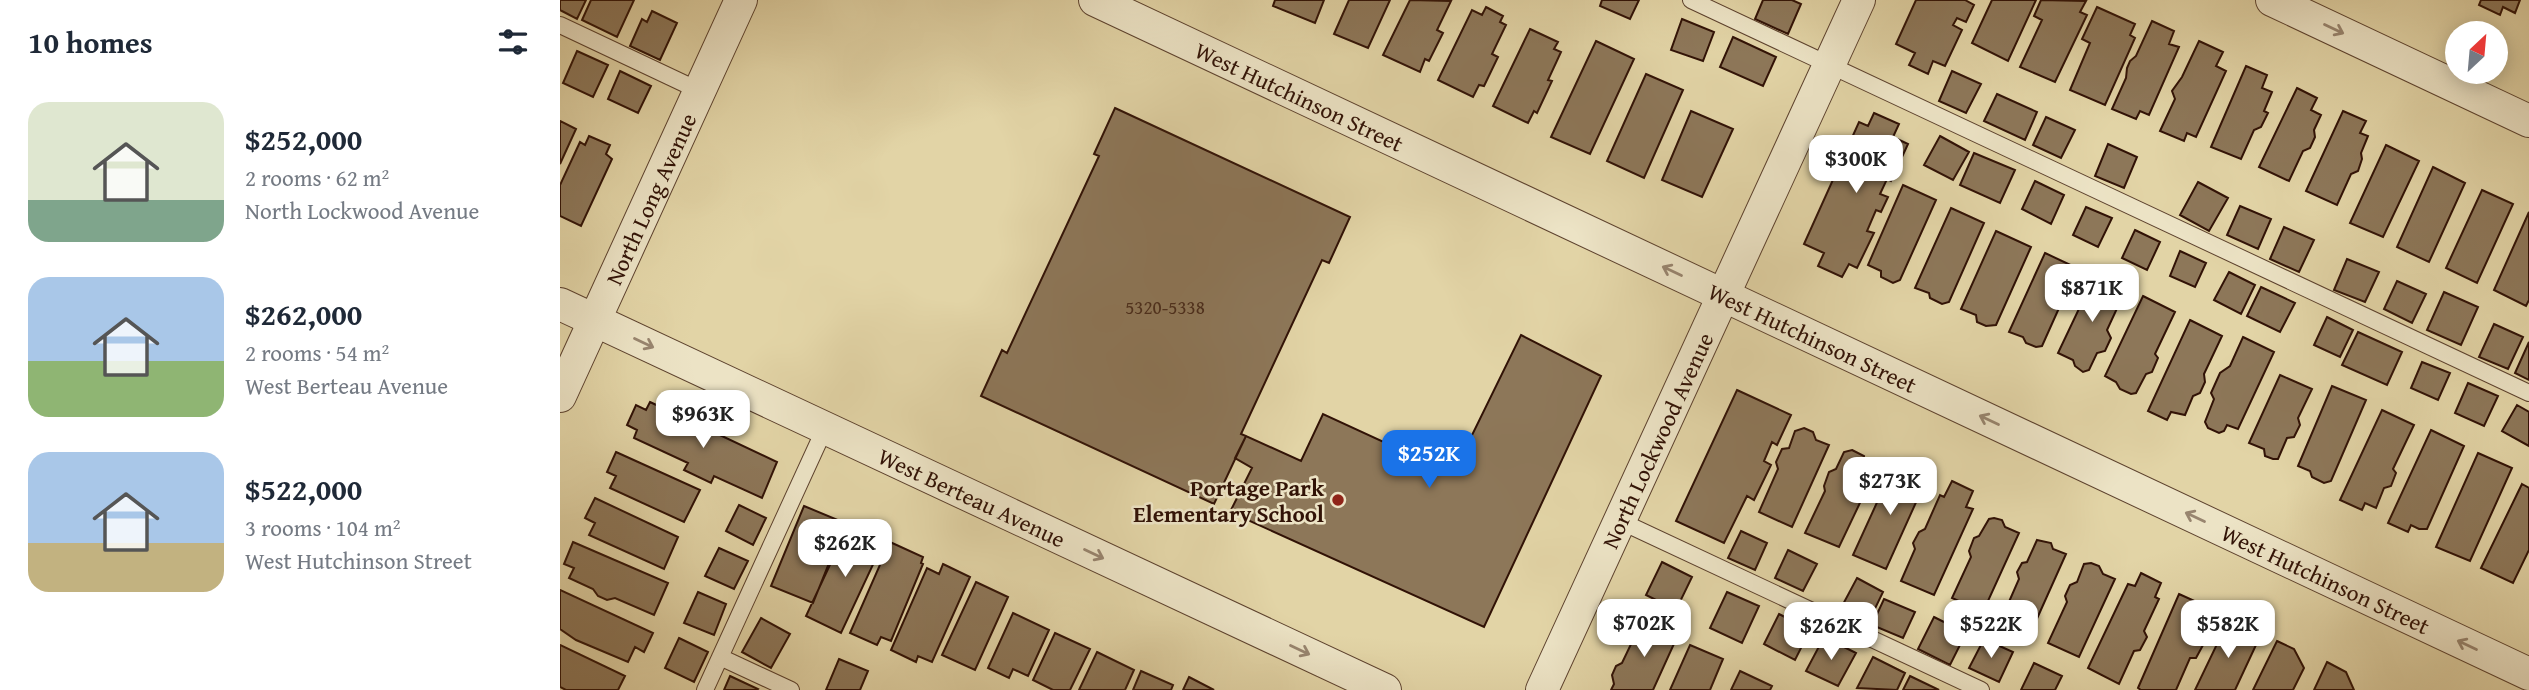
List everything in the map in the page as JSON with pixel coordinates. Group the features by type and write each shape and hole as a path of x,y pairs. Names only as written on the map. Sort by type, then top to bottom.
{"street":[{"name":"North Long Avenue","path":"560,396 741,0"},
{"name":"West Hutchinson Street","path":"1095,0 2529,674"},
{"name":"North Lockwood Avenue","path":"1542,690 1859,0"},
{"path":"2272,0 2529,121"},
{"name":"West Berteau Avenue","path":"560,304 1385,690"}],"lane":[{"path":"1691,0 2529,393"},
{"path":"560,25 700,90"},
{"path":"705,690 825,428"},
{"path":"1620,521 1981,690"},
{"path":"720,657 791,690"}],"building":[{"path":"560,0 586,0 577,19 560,10"},
{"path":"591,0 634,0 617,37 582,20"},
{"path":"1275,0 1324,0 1315,23 1273,6"},
{"path":"1349,0 1390,0 1368,48 1334,34"},
{"path":"1410,0 1451,1 1437,30 1443,33 1429,61 1425,59 1420,72 1383,55"},
{"path":"1602,0 1639,0 1630,19 1600,6"},
{"path":"1763,0 1792,0 1801,4 1788,34 1755,19"},
{"path":"1916,0 1965,0 1974,5 1966,22 1957,18 1953,25 1962,30 1945,66 1933,61 1928,74 1909,65 1915,53 1896,44"},
{"path":"1992,0 2036,0 2008,61 1972,43"},
{"path":"2041,0 2086,1 2080,12 2087,15 2055,82 2020,67 2042,20 2034,16"},
{"path":"2481,0 2520,0 2515,13 2503,7 2500,15 2479,5"},
{"path":"1486,7 1503,16 1500,22 1506,25 1492,54 1498,57 1484,86 1479,85 1473,97 1438,80 1472,10 1482,15"},
{"path":"2097,7 2135,24 2130,35 2135,38 2105,105 2070,90 2090,43 2082,39"},
{"path":"652,11 677,23 660,60 630,46 642,19 647,22"},
{"path":"1682,19 1714,32 1703,61 1671,50"},
{"path":"2152,21 2174,31 2169,44 2179,47 2149,115 2140,111 2136,119 2112,109 2126,78 2130,61 2136,56"},
{"path":"1530,29 1558,42 1554,49 1561,52 1548,80 1552,81 1537,113 1534,111 1528,123 1493,106"},
{"path":"1733,37 1776,57 1763,86 1720,67"},
{"path":"1596,41 1634,59 1590,154 1551,137"},
{"path":"2199,41 2223,52 2216,66 2226,71 2196,137 2187,133 2184,141 2160,131 2175,99 2172,91 2182,77"},
{"path":"577,51 608,65 593,97 563,83"},
{"path":"2246,66 2267,75 2262,88 2272,92 2264,111 2268,113 2261,127 2254,130 2241,159 2211,147"},
{"path":"620,71 651,86 638,113 608,99"},
{"path":"1952,71 1981,84 1966,113 1939,101"},
{"path":"1646,74 1683,90 1644,178 1607,161"},
{"path":"2297,88 2317,98 2311,110 2321,115 2310,148 2303,151 2289,181 2259,167"},
{"path":"1997,94 2037,112 2025,140 1984,121"},
{"path":"1115,108 1350,217 1329,263 1322,260 1241,434 1246,436 1214,504 981,396 1002,350 1007,353 1099,156 1094,154"},
{"path":"1691,111 1733,129 1702,197 1662,180"},
{"path":"2343,111 2366,121 2360,133 2368,136 2358,171 2351,174 2337,205 2306,191"},
{"path":"1874,113 1899,124 1893,137 1908,144 1891,181 1887,179 1880,194 1888,197 1881,212 1876,210 1867,231 1874,233 1857,268 1849,264 1842,277 1818,266 1824,253 1804,244 1859,122 1868,126"},
{"path":"2046,117 2075,130 2061,158 2033,145"},
{"path":"560,121 576,129 560,164"},
{"path":"589,136 610,145 606,154 612,159 581,226 560,216 560,185 580,142 585,145"},
{"path":"1940,136 1969,152 1953,180 1924,165"},
{"path":"2108,144 2137,157 2124,188 2095,176"},
{"path":"2386,145 2419,161 2383,237 2350,223"},
{"path":"1974,153 2015,170 2000,203 1960,185"},
{"path":"2433,167 2465,183 2429,262 2397,247"},
{"path":"2035,181 2064,195 2051,224 2022,209"},
{"path":"2198,182 2228,198 2209,231 2180,215"},
{"path":"1903,185 1936,200 1900,280 1893,283 1881,277 1881,271 1868,265"},
{"path":"2482,190 2513,204 2477,283 2446,268"},
{"path":"2240,206 2271,219 2258,249 2227,235"},
{"path":"2086,207 2112,218 2098,247 2073,235"},
{"path":"1951,208 1984,223 1949,302 1942,304 1930,298 1929,293 1915,288"},
{"path":"2529,212 2529,300 2526,306 2494,290"},
{"path":"2284,227 2314,240 2299,272 2270,259"},
{"path":"2135,230 2160,242 2147,270 2122,258"},
{"path":"1996,231 2031,247 1996,325 1986,326 1977,322 1976,315 1961,309"},
{"path":"2180,251 2206,263 2195,287 2170,276"},
{"path":"2045,253 2077,268 2042,346 2036,347 2026,343 2023,337 2009,332"},
{"path":"2347,259 2379,272 2365,302 2334,290"},
{"path":"2229,272 2255,285 2241,314 2214,300"},
{"path":"2095,275 2126,289 2107,330 2111,338 2105,351 2097,353 2089,370 2083,372 2075,366 2073,360 2058,353"},
{"path":"2397,281 2426,294 2412,323 2384,309"},
{"path":"2261,287 2295,303 2280,332 2247,316"},
{"path":"2444,292 2478,307 2461,345 2427,330"},
{"path":"2143,296 2175,312 2155,354 2158,358 2152,372 2146,374 2136,393 2131,394 2120,389 2116,382 2105,376"},
{"path":"2327,317 2353,330 2340,357 2314,345"},
{"path":"2190,320 2222,336 2204,374 2205,382 2200,393 2193,396 2185,415 2171,412 2167,420 2148,411"},
{"path":"2494,324 2523,337 2508,369 2479,357"},
{"path":"2358,332 2402,352 2387,385 2342,365"},
{"path":"1521,335 1601,376 1484,627 1230,512 1252,468 1235,458 1246,436 1301,461 1323,414 1453,474"},
{"path":"2243,337 2274,352 2238,429 2227,425 2224,431 2219,433 2208,428 2205,422 2214,399 2211,393 2220,373 2230,366"},
{"path":"2529,342 2529,380 2515,373"},
{"path":"2422,362 2450,373 2438,400 2411,388"},
{"path":"2280,375 2312,389 2298,418 2300,425 2294,437 2287,438 2278,459 2273,459 2265,456 2264,449 2249,443"},
{"path":"2468,383 2498,396 2484,426 2455,413"},
{"path":"2332,386 2366,400 2331,481 2324,483 2312,477 2310,471 2298,466"},
{"path":"1737,390 1791,415 1777,445 1772,442 1764,461 1771,465 1754,500 1747,496 1724,543 1676,521"},
{"path":"650,402 777,462 762,498 714,476 711,483 684,470 688,463 634,438 637,430 627,425 636,405 646,410"},
{"path":"2517,405 2529,412 2529,446 2502,431"},
{"path":"2382,410 2414,425 2393,469 2396,473 2391,486 2384,488 2376,508 2365,503 2362,510 2340,500"},
{"path":"1804,428 1813,432 1816,440 1829,445 1792,527 1759,512 1778,469 1776,462 1782,449 1789,448 1795,431"},
{"path":"2431,430 2464,446 2427,529 2411,525 2408,532 2388,523"},
{"path":"1852,450 1877,467 1839,547 1805,533 1825,491 1829,472 1836,469 1844,452"},
{"path":"616,452 700,490 684,522 610,488 616,476 607,472"},
{"path":"2478,453 2512,468 2470,561 2436,547"},
{"path":"1903,463 1923,472 1916,487 1922,489 1886,569 1853,555 1890,474 1897,476"},
{"path":"1952,481 1973,491 1966,507 1973,509 1934,595 1901,581 1915,549 1913,543 1919,532 1925,529 1940,495 1944,497"},
{"path":"2522,484 2529,488 2529,550 2513,583 2481,568"},
{"path":"595,498 678,537 664,569 589,535 595,523 585,518"},
{"path":"739,505 766,518 753,545 726,531"},
{"path":"804,506 845,523 813,603 771,586"},
{"path":"1989,519 2002,520 2005,527 2019,533 1983,612 1952,598 1971,557 1969,551 1974,538 1979,536"},
{"path":"849,524 884,541 841,633 806,616"},
{"path":"1741,531 1767,543 1755,570 1728,558"},
{"path":"2037,540 2051,543 2053,549 2066,554 2031,632 2001,620 2019,579 2017,572 2022,563 2027,562"},
{"path":"573,542 668,583 654,615 615,598 607,600 598,596 593,589 569,578 574,568 564,564"},
{"path":"890,542 923,557 923,564 891,641 881,637 877,645 850,633"},
{"path":"719,548 748,561 734,589 705,576"},
{"path":"1788,550 1817,564 1803,591 1775,578"},
{"path":"1662,562 1692,577 1676,610 1646,595"},
{"path":"943,564 970,577 932,662 918,656 916,662 891,650 927,568 939,574"},
{"path":"2084,564 2099,566 2103,574 2115,579 2079,657 2048,643 2067,602 2065,596 2070,585 2077,582"},
{"path":"2141,573 2161,583 2155,597 2159,599 2144,631 2147,637 2140,650 2134,651 2119,684 2088,668 2128,584 2135,586"},
{"path":"1857,578 1883,592 1869,621 1841,608"},
{"path":"976,582 1008,597 975,670 942,655"},
{"path":"560,590 653,633 644,652 635,647 628,662 576,640 560,629"},
{"path":"698,592 726,604 714,635 684,623"},
{"path":"1727,592 1759,606 1742,643 1710,628"},
{"path":"2179,594 2199,603 2196,611 2206,615 2208,621 2199,640 2203,645 2196,658 2190,658 2176,690 2141,690 2138,688"},
{"path":"1884,599 1915,612 1903,638 1872,625"},
{"path":"1013,613 1049,630 1028,676 1013,669 1009,678 988,668"},
{"path":"1779,614 1810,630 1795,660 1764,644"},
{"path":"1934,617 1966,633 1950,665 1918,649"},
{"path":"2230,617 2244,624 2238,636 2252,637 2256,645 2235,690 2195,690"},
{"path":"761,618 790,634 771,668 742,652"},
{"path":"1643,619 1678,635 1653,690 1611,690 1616,666 1622,663"},
{"path":"1055,633 1090,649 1070,690 1053,690 1033,680"},
{"path":"1824,637 1856,653 1838,686 1806,671"},
{"path":"679,638 708,652 694,682 665,668"},
{"path":"1984,639 2013,652 1999,682 1969,668"},
{"path":"2277,641 2294,649 2304,668 2293,690 2253,690"},
{"path":"560,645 625,676 618,690 566,690 560,687"},
{"path":"1690,645 1723,659 1710,690 1670,690"},
{"path":"1097,652 1134,670 1125,690 1079,690"},
{"path":"1873,657 1905,673 1897,690 1857,688"},
{"path":"839,659 868,671 860,690 826,690"},
{"path":"2327,662 2346,672 2354,690 2314,690"},
{"path":"2034,663 2062,676 2055,690 2021,690"},
{"path":"1141,671 1173,685 1171,690 1133,690"},
{"path":"1740,671 1772,686 1770,690 1731,690"},
{"path":"730,676 758,689 724,690"},
{"path":"1910,676 1939,690 1903,690"},
{"path":"1189,677 1214,690 1183,690"}],"place":[{"name":"Portage Park Elementary School","path":"1338,500"}]}
